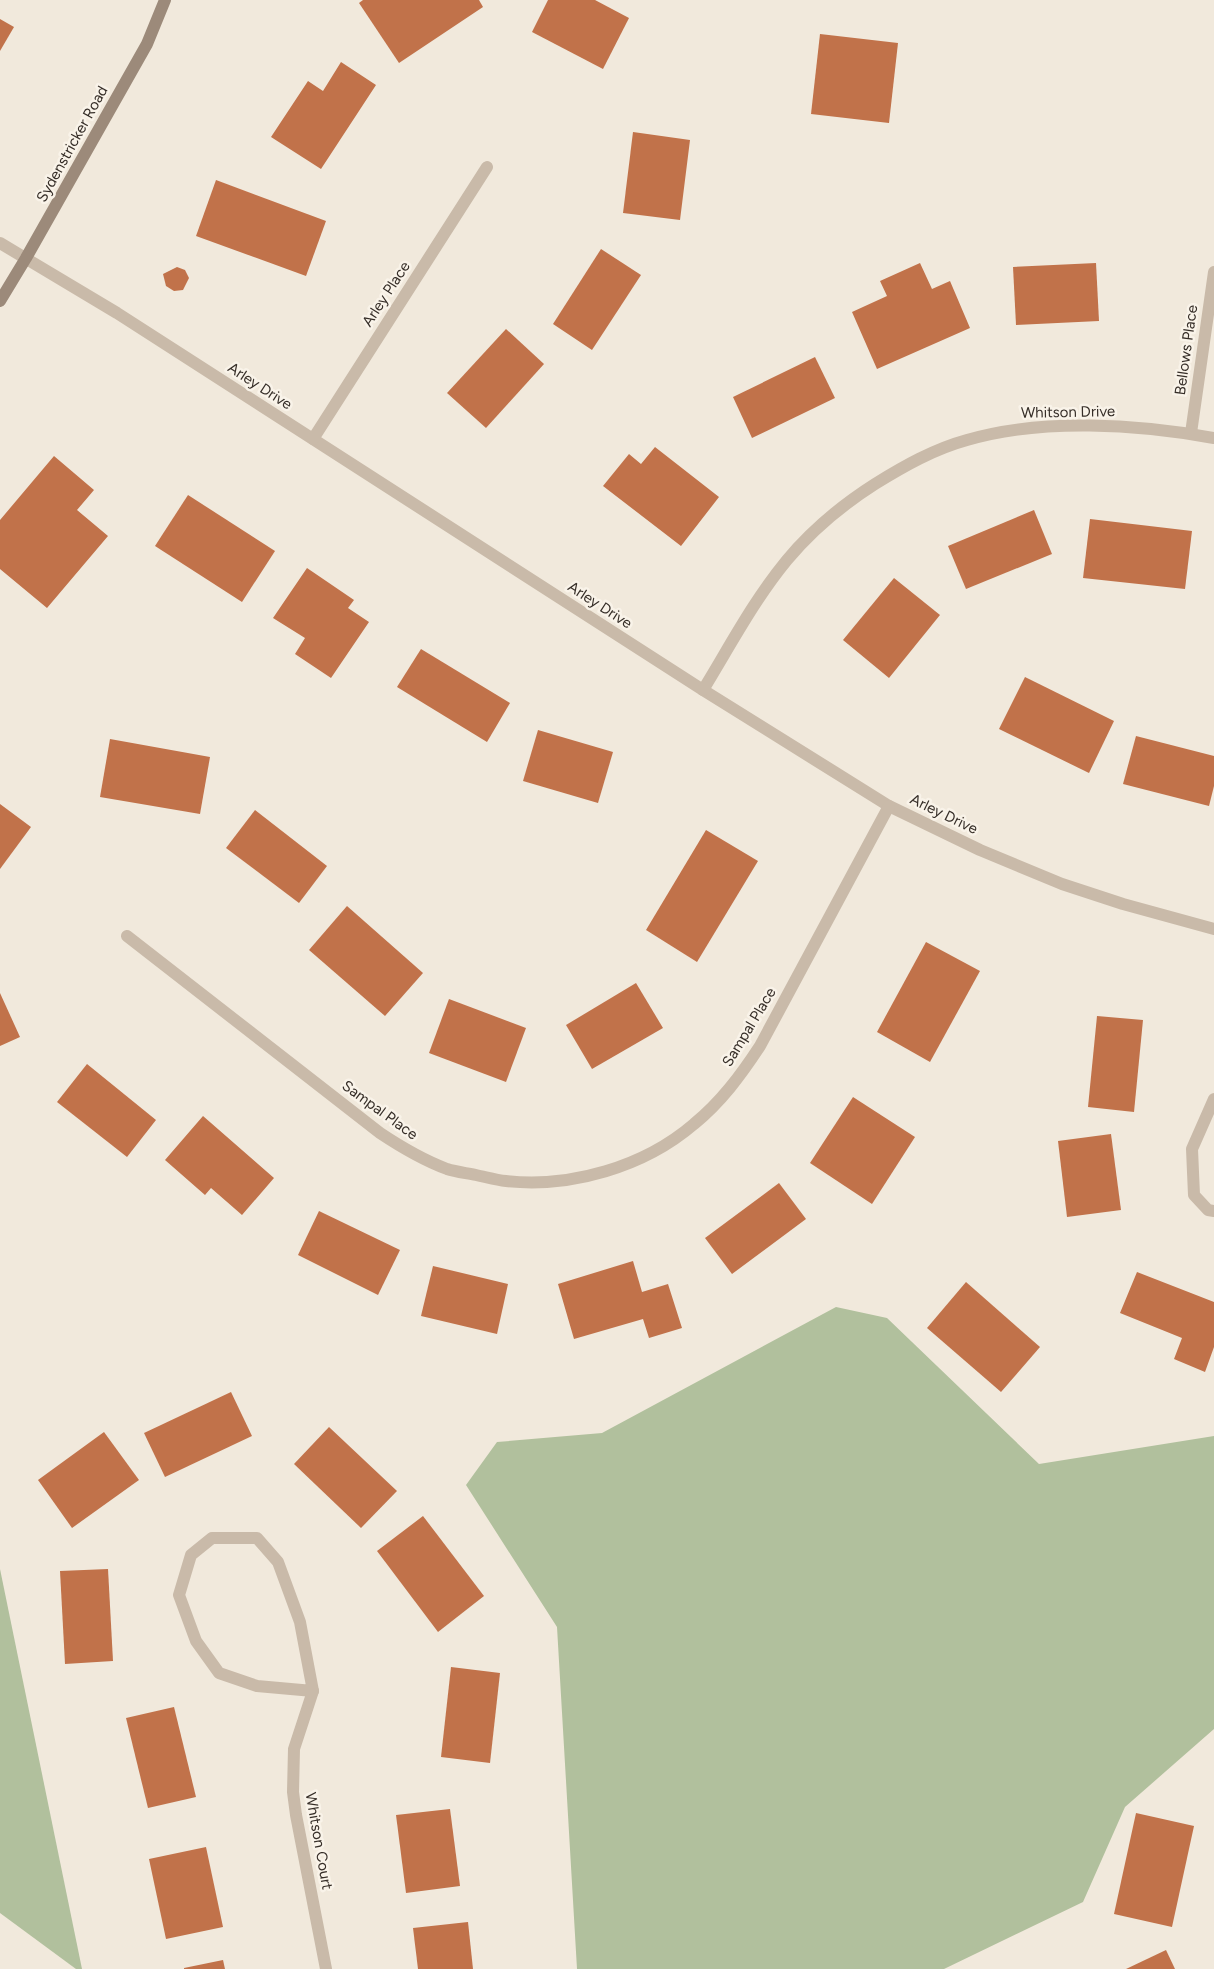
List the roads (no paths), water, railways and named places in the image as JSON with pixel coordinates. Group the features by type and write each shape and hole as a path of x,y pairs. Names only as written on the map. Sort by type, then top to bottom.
{"main road":[{"name":"Sydenstricker Road","path":"0,301 146,44 165,0"}],"street":[{"name":"Arley Place","path":"313,439 487,167"},
{"name":"Arley Drive","path":"0,243 117,313 703,690 889,806 980,850 1062,884 1124,904 1214,929"},
{"name":"Bellows Place","path":"1191,434 1214,272"},
{"name":"Whitson Drive","path":"703,690 756,603 787,560 817,528 851,500 906,465 966,440 1035,426 1096,425 1214,438"},
{"name":"Sampal Place","path":"127,936 380,1133 407,1151 448,1169 505,1181 530,1183 569,1180 613,1170 655,1151 693,1125 722,1098 739,1078 760,1046 889,806"},
{"path":"1214,1099 1192,1149 1194,1195 1208,1210 1214,1211"},
{"path":"212,1538 257,1538 278,1562 300,1622 313,1691 257,1686 219,1673 196,1641 179,1595 190,1554 212,1538"},
{"name":"Whitson Court","path":"313,1691 294,1749 293,1792 326,1969"}]}
